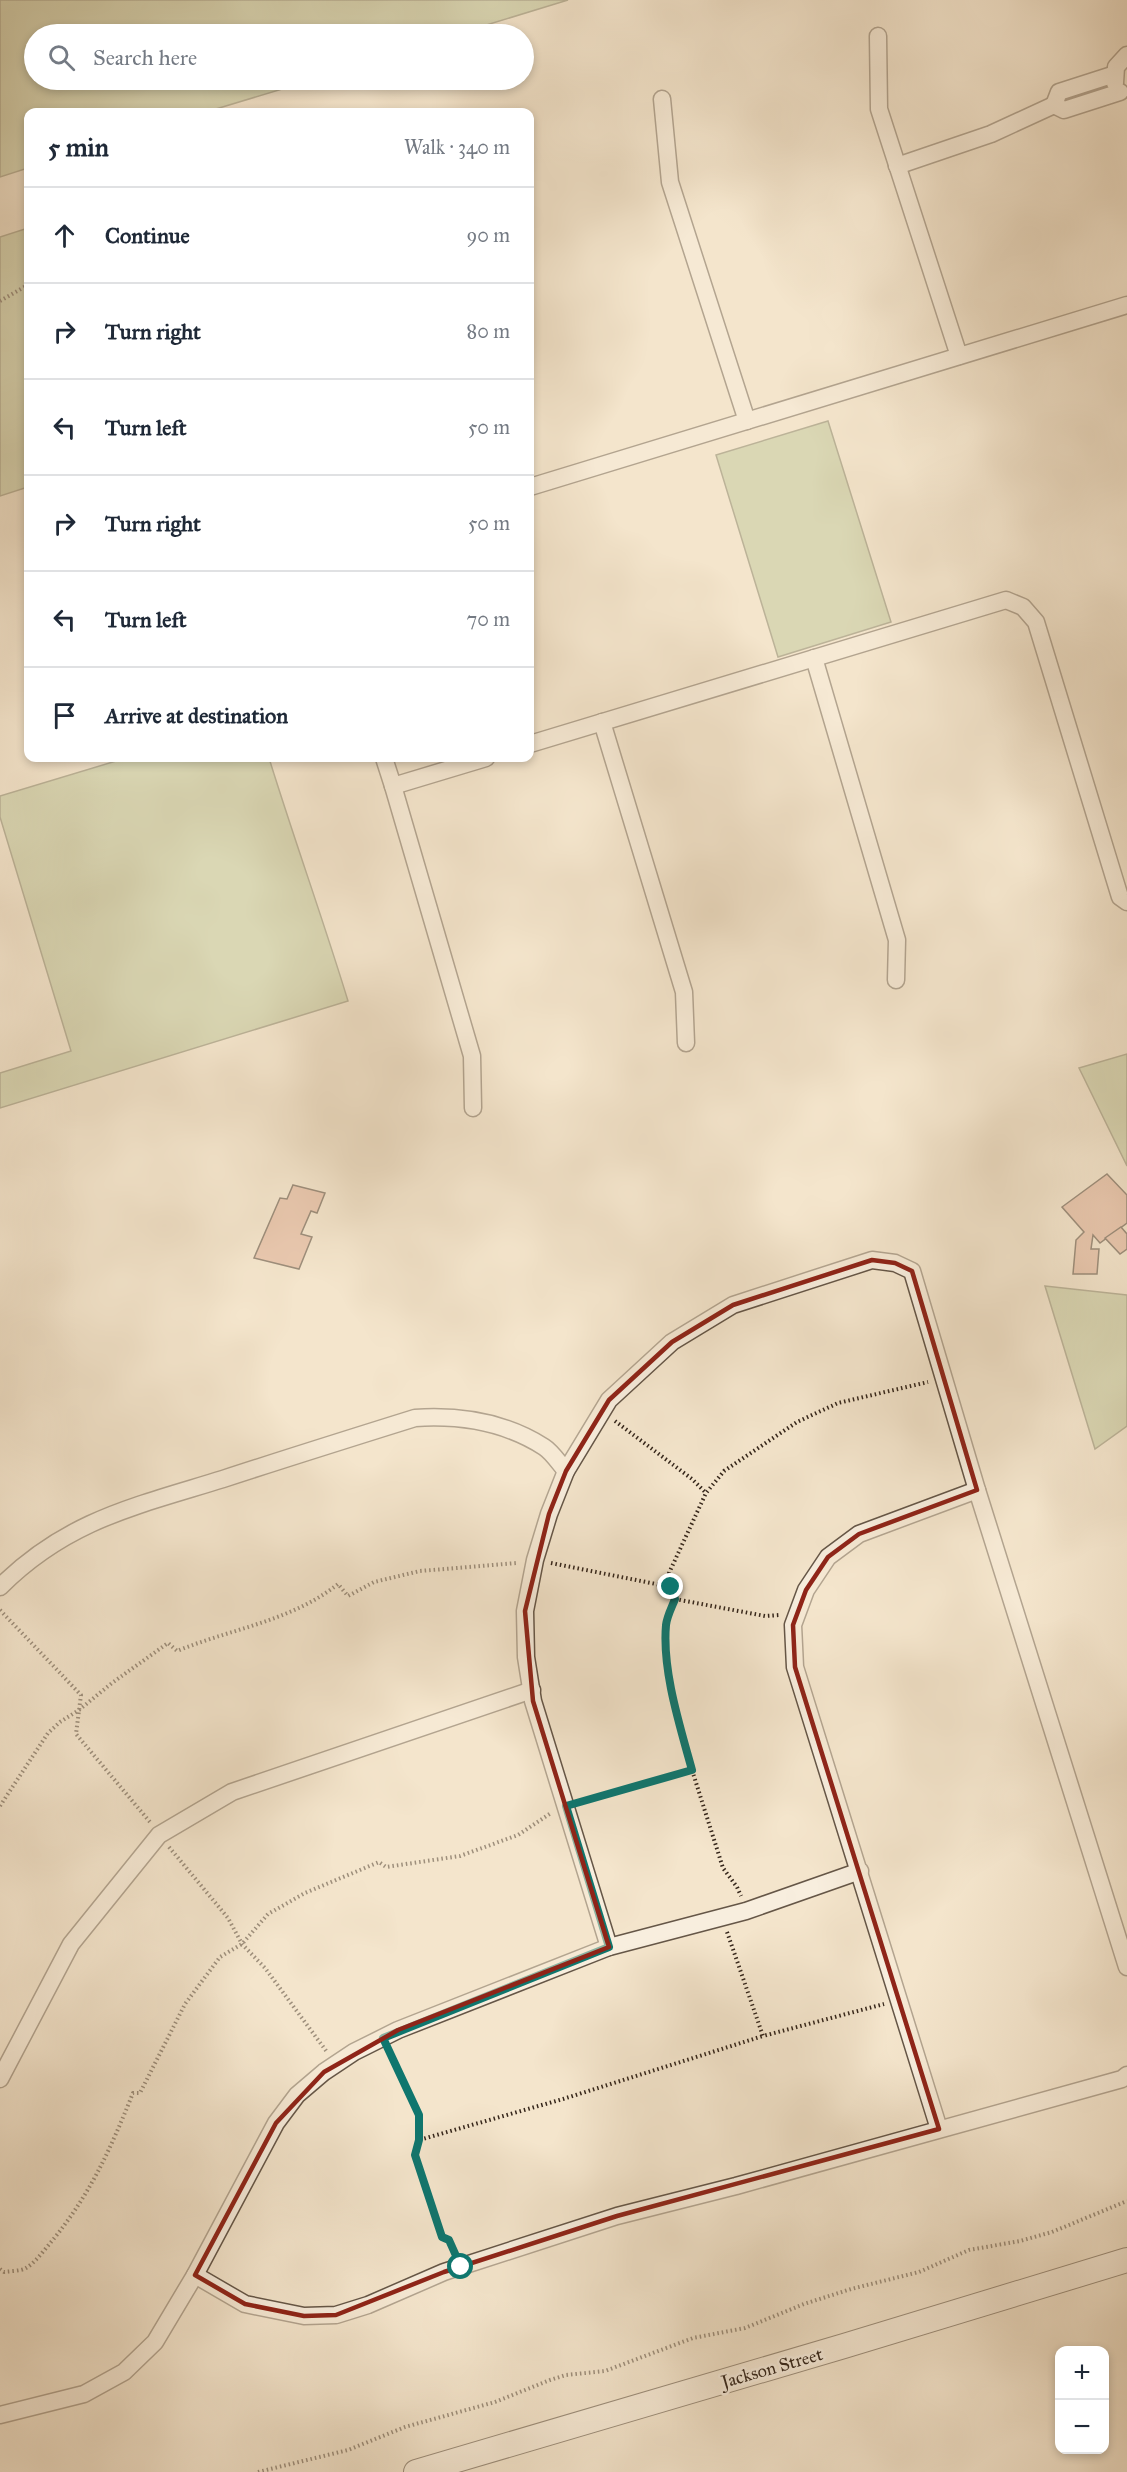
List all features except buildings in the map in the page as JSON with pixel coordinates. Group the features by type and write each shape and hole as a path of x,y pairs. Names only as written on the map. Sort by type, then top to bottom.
{"main road":[{"name":"Jackson Street","path":"416,2472 1127,2260"}],"street":[{"path":"878,36 879,109 959,356"},
{"path":"1124,95 1116,87 1114,74 1120,60 1127,56"},
{"path":"897,166 991,134 1054,105 1059,92 1114,74"},
{"path":"1054,105 1064,110 1124,95"},
{"path":"662,99 670,182 747,420"},
{"path":"534,481 747,420 1127,305"},
{"path":"534,743 1006,600 1023,607 1036,622 1120,897 1127,903"},
{"path":"814,658 897,940 896,980"},
{"path":"602,722 684,992 686,1043"},
{"path":"385,762 472,1056 473,1108"},
{"path":"393,786 473,762"},
{"path":"609,1947 532,1690 526,1657 525,1611 535,1560 549,1514 566,1471 609,1400 672,1342 733,1305 872,1260 895,1263 912,1271 977,1490 1127,1966"},
{"path":"0,1587 24,1563 63,1536 112,1513 415,1418 463,1418 500,1425 546,1448 566,1471"},
{"path":"939,2129 795,1667 795,1620 806,1590 828,1557 859,1534 977,1490"},
{"path":"0,2079 70,1944 159,1835 232,1792 532,1690"},
{"path":"0,2415 84,2394 124,2372 154,2342 195,2275 276,2123 297,2095 324,2072 354,2052 383,2038 609,1947 746,1911 860,1871"},
{"path":"195,2275 245,2304 304,2316 336,2315 461,2267 616,2216 736,2186 1122,2079 1127,2075"}],"path":[{"path":"0,301 24,287"},
{"path":"746,1911 737,1887 723,1868 678,1721 667,1664 666,1625 675,1599 669,1573 706,1493 724,1471 797,1422 838,1403 927,1383 943,1377"},
{"path":"602,1411 692,1479 706,1493"},
{"path":"0,1806 48,1733 168,1643 177,1651 205,1639 262,1623 323,1596 338,1584 348,1596 374,1582 420,1571 535,1560 671,1587"},
{"path":"675,1599 765,1616 783,1615 795,1620"},
{"path":"0,2269 4,2272 25,2269 40,2255 68,2221 104,2163 133,2093 140,2093 185,2004 220,1957 242,1944 268,1914 305,1893 379,1862 386,1867 460,1856 518,1834 566,1806 692,1770"},
{"path":"722,1917 763,2036"},
{"path":"419,2140 563,2099 763,2036 899,1999"},
{"path":"383,2038 419,2115 419,2140 415,2155 442,2237 449,2240 461,2267"},
{"path":"258,2472 348,2450 405,2427 495,2402 566,2375 605,2371 693,2338 746,2328 832,2295 919,2272 969,2250 1020,2241 1052,2232 1127,2201"}],"highlighted area":[{"path":"872,1260 895,1263 912,1271 977,1490 859,1534 828,1557 806,1590 793,1625 795,1667 939,2129 617,2216 444,2272 336,2315 304,2316 245,2304 195,2275 276,2123 324,2072 398,2030 609,1947 533,1701 525,1611 549,1514 566,1471 609,1400 672,1342 733,1305"}],"green space":[{"path":"0,0 568,0 490,24 24,24 24,90 279,90 219,108 24,108 24,169 0,177"},
{"path":"24,229 24,488 0,496 0,237"},
{"path":"828,421 891,622 778,657 716,455"},
{"path":"113,762 270,762 348,1001 0,1108 0,1073 71,1051 0,817 0,796"},
{"path":"1127,1054 1127,1166 1079,1068"},
{"path":"1045,1286 1127,1295 1127,1426 1095,1449"}],"route":[{"path":"461,2267 449,2240 442,2237 415,2155 419,2140 419,2115 383,2038 398,2030 609,1947 566,1806 692,1770 678,1721 667,1664 666,1625 675,1599 671,1587"}]}
